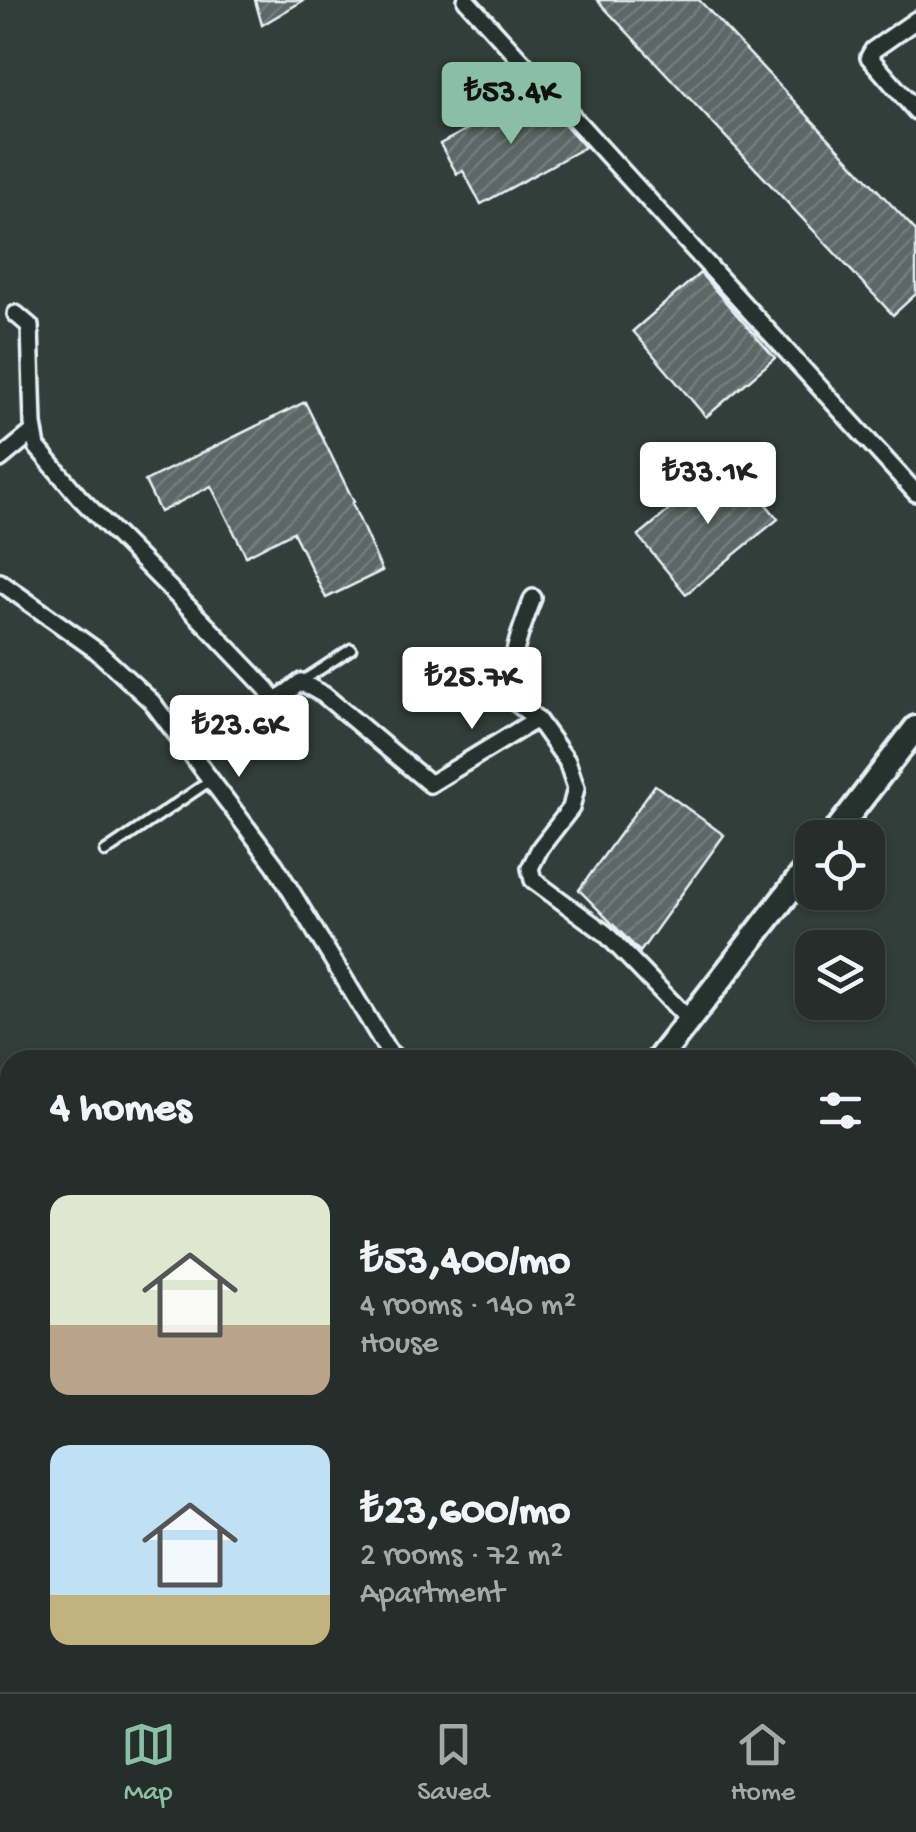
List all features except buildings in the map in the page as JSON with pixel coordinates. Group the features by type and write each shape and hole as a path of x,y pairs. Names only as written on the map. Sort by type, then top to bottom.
{"street":[{"path":"466,0 916,494"},
{"path":"916,20 873,50 869,57 916,111"},
{"path":"16,314 30,326 37,447 57,474 208,626 274,702"},
{"path":"0,459 34,431"},
{"path":"0,582 97,651 152,702 275,865 387,1050"},
{"path":"533,598 513,652 511,699 536,719 567,761 576,788 571,808 540,848 530,868 532,880 605,934 689,1020"},
{"path":"187,747 274,702 301,682 324,695 430,784 536,719"},
{"path":"845,820 916,728"},
{"path":"666,1050 795,884"}],"lane":[{"path":"301,682 351,649"},
{"path":"105,852 211,780"}]}
